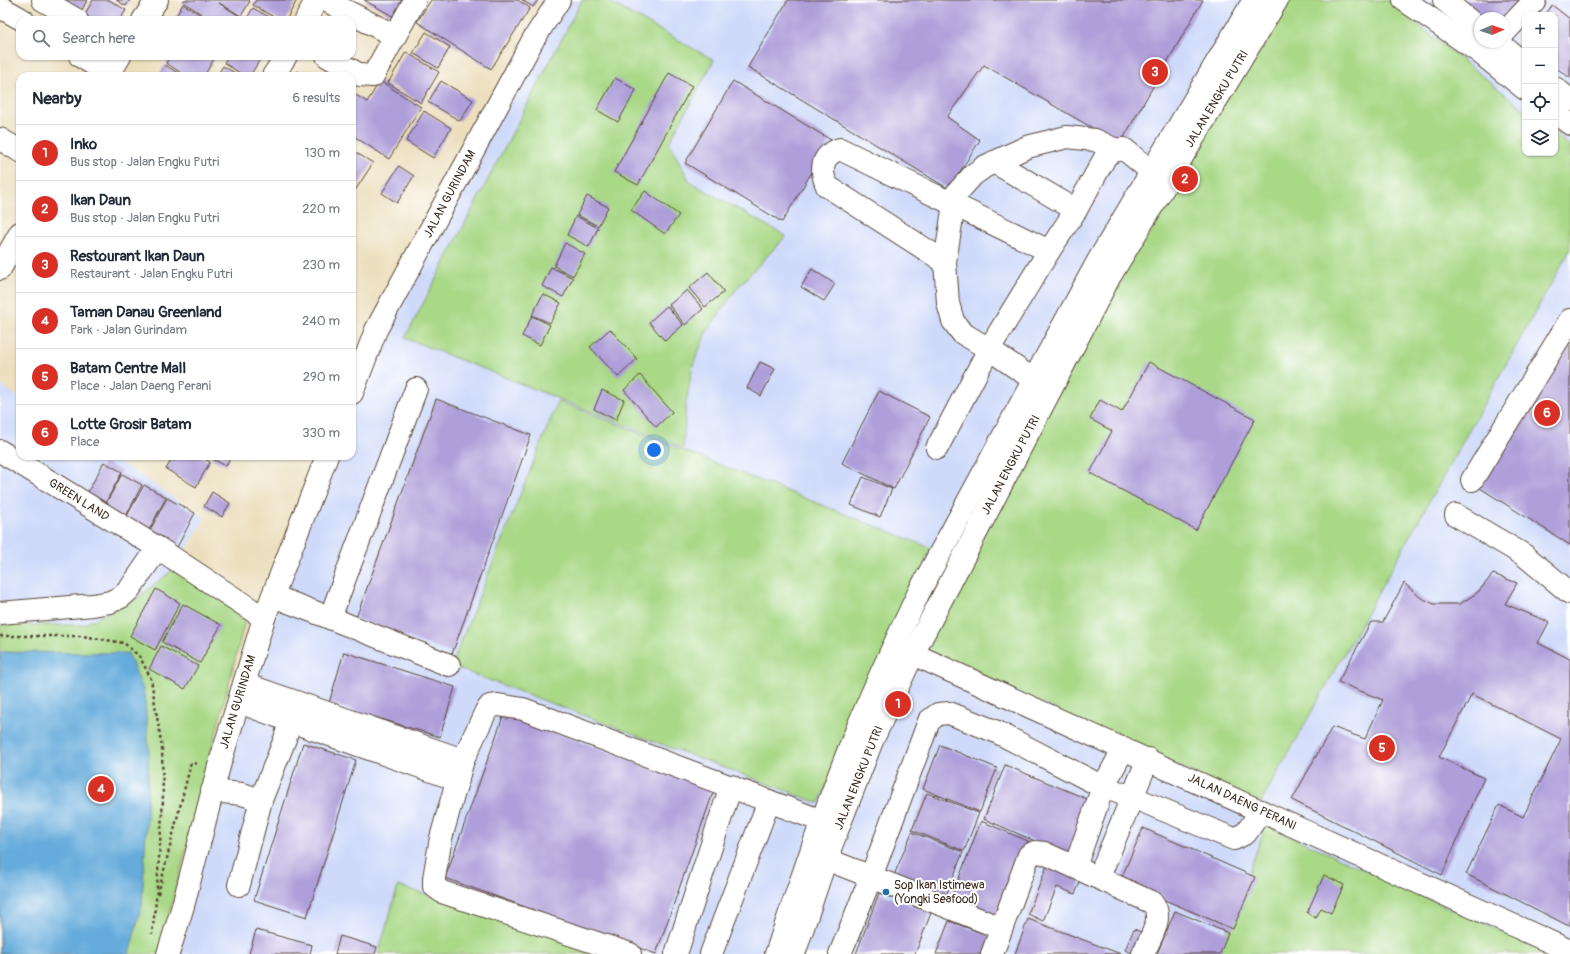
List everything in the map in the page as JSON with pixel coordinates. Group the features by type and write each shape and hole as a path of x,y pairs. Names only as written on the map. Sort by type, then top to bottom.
{"street":[{"path":"43,0 70,16"},
{"path":"146,16 157,0"},
{"path":"308,16 316,0"},
{"path":"325,0 395,36"},
{"path":"356,73 360,75 373,76 415,0"},
{"name":"JALAN GURINDAM","path":"356,382 376,330 533,40 559,0"},
{"name":"JALAN ENGKU PUTRI","path":"776,954 822,821 856,732 919,592 1098,261 1254,0"},
{"name":"JALAN ENGKU PUTRI","path":"794,954 826,859 872,740 913,654 1110,276 1277,0"},
{"path":"1404,0 1479,52 1522,87"},
{"path":"1444,0 1474,24"},
{"path":"1510,27 1535,0"},
{"path":"0,7 16,16"},
{"path":"1505,48 1522,62"},
{"path":"90,60 112,69"},
{"path":"276,72 283,60"},
{"path":"334,60 355,72"},
{"path":"1558,90 1570,100"},
{"path":"1558,115 1570,124"},
{"path":"1034,380 962,332 953,321 948,303 945,262 956,194 973,175 984,167 1027,147 1067,137 1095,140 1116,150"},
{"path":"0,139 16,149"},
{"path":"945,262 827,186 822,173 824,160 831,152 840,149 1049,252"},
{"path":"937,448 989,349 1076,210 1107,154 1116,150 1124,149 1152,172"},
{"path":"994,162 1076,210"},
{"path":"0,269 16,240"},
{"path":"1472,480 1570,320"},
{"path":"330,618 416,389"},
{"name":"GREEN LAND","path":"0,451 158,548 264,618"},
{"name":"JALAN GURINDAM","path":"168,954 219,766 264,618 325,460"},
{"path":"1456,515 1524,555 1570,593"},
{"path":"1,612 93,605 110,602 121,597 129,590 158,548"},
{"path":"273,596 449,665"},
{"name":"JALAN DAENG PERANI","path":"913,654 1124,748 1570,951"},
{"path":"241,693 290,721 460,770"},
{"path":"241,693 460,770"},
{"path":"630,954 442,892 434,886 441,838 460,770 486,711 490,706 498,705 523,709 822,821"},
{"path":"840,954 871,877 929,721 938,714 949,713 997,732 1103,787 1132,797 1234,839 1246,833 1261,811"},
{"path":"239,885 261,800 290,721"},
{"path":"1075,867 1103,787 1124,748"},
{"path":"1099,877 1148,759"},
{"path":"676,954 731,786"},
{"path":"212,791 242,794 261,800"},
{"path":"711,954 769,800"},
{"path":"992,954 1029,855 1035,852 1044,853 1145,898 1153,903 1156,908 1158,920 1143,954"},
{"path":"826,859 1001,928"}],"path":[{"path":"0,636 83,636 124,643 140,657 151,679 162,748 163,800 156,901 150,939"},
{"path":"156,901 191,763 219,766"}],"shaded area":[{"path":"559,0 1570,0 1570,954 168,954 326,460 356,460 356,385"},
{"path":"0,385 16,395 16,460 116,460 205,518 175,568 135,600 82,625 0,625"}],"green space":[{"path":"582,0 606,0 714,60 669,143 690,182 786,236 738,287 707,331 693,365 686,403 683,448 405,338"},
{"path":"1286,0 1387,0 1522,108 1522,156 1558,156 1558,136 1570,146 1570,250 1260,804 924,649 1117,276"},
{"path":"558,401 931,548 819,803 451,666"},
{"path":"175,568 247,613 159,954 0,954 0,625 82,625 135,600"},
{"path":"1266,825 1551,954 1219,954"},
{"path":"398,886 632,954 378,954"}],"water":[{"path":"0,652 128,653 144,692 149,748 142,905 129,954 0,954"}],"building":[{"path":"58,0 87,0 81,12"},
{"path":"93,0 109,0 126,10 122,16 84,16"},
{"path":"116,0 130,0 126,6"},
{"path":"184,0 250,1 241,16 219,3 239,16 205,16 183,2"},
{"path":"256,0 297,0 288,16 272,16 253,5"},
{"path":"364,0 407,0 396,18"},
{"path":"431,0 518,0 530,8 491,69 417,22"},
{"path":"522,0 538,0 533,7"},
{"path":"788,0 1203,0 1120,144 984,65 947,117 980,140 949,189 748,67"},
{"path":"1455,0 1521,0 1510,12 1474,12 1474,14"},
{"path":"183,4 202,16 176,16"},
{"path":"1552,5 1570,19 1570,78 1558,69 1558,12 1547,12"},
{"path":"253,8 267,16 248,16"},
{"path":"426,32 450,47 438,68 413,53"},
{"path":"406,52 439,72 421,103 388,83"},
{"path":"168,60 213,60 206,72 180,72 166,63"},
{"path":"226,60 260,60 252,72 239,72 224,63"},
{"path":"165,65 176,72 161,72"},
{"path":"223,66 233,72 219,72"},
{"path":"669,73 692,86 638,185 614,172"},
{"path":"615,78 636,90 618,122 597,110"},
{"path":"380,81 421,107 389,159 356,138 356,95 367,102"},
{"path":"441,81 473,100 460,121 428,102"},
{"path":"733,81 831,140 782,222 685,163"},
{"path":"424,111 451,128 433,158 406,141"},
{"path":"356,153 373,163 356,189"},
{"path":"399,166 414,176 397,203 382,193"},
{"path":"645,191 679,215 665,234 631,210"},
{"path":"587,196 608,207 598,226 577,215"},
{"path":"576,216 598,228 589,247 567,235"},
{"path":"565,243 585,254 573,276 554,266"},
{"path":"551,267 573,278 563,297 542,286"},
{"path":"812,269 835,284 824,301 801,287"},
{"path":"708,272 724,292 705,307 689,288"},
{"path":"687,290 703,309 685,325 669,305"},
{"path":"543,294 561,303 550,323 532,315"},
{"path":"667,306 683,325 665,341 649,322"},
{"path":"532,316 550,325 540,345 522,336"},
{"path":"610,329 637,359 618,377 590,347"},
{"path":"1570,338 1570,545 1480,488"},
{"path":"760,362 775,369 761,396 747,388"},
{"path":"1149,362 1255,419 1196,530 1090,473 1112,431 1090,419 1100,400 1122,412"},
{"path":"640,375 672,412 656,427 624,390"},
{"path":"602,390 624,400 616,420 594,409"},
{"path":"879,391 930,417 894,489 842,463"},
{"path":"436,399 531,435 452,654 356,618"},
{"path":"172,460 207,460 210,462 196,487 166,469"},
{"path":"215,460 229,460 226,466"},
{"path":"104,462 122,472 101,511 83,501"},
{"path":"122,474 142,485 123,522 102,511"},
{"path":"863,477 892,489 880,517 851,505"},
{"path":"144,485 166,497 146,536 123,523"},
{"path":"212,492 230,503 222,517 204,506"},
{"path":"167,498 195,513 175,551 147,536"},
{"path":"1493,574 1517,583 1505,604 1549,622 1538,643 1570,659 1570,925 1567,925 1466,874 1499,805 1523,817 1561,739 1472,694 1439,757 1484,778 1442,875 1292,800 1332,727 1365,739 1383,700 1338,682 1371,622 1383,622 1404,583 1421,598 1434,604 1460,604 1478,592"},
{"path":"156,589 180,603 155,650 130,636"},
{"path":"183,604 221,625 200,663 162,642"},
{"path":"161,646 198,666 185,689 149,669"},
{"path":"344,652 455,687 440,737 329,703"},
{"path":"504,714 714,790 656,954 445,878"},
{"path":"303,743 356,760 307,917 254,900"},
{"path":"940,745 997,768 980,812 923,789"},
{"path":"1005,765 1092,801 1070,856 984,819"},
{"path":"927,793 979,813 964,851 912,830"},
{"path":"981,821 1028,841 998,919 950,901"},
{"path":"1143,828 1255,877 1233,929 1120,881"},
{"path":"912,832 963,852 944,901 892,880"},
{"path":"1047,866 1081,880 1075,894 1057,887 1043,921 1028,914"},
{"path":"1324,875 1344,885 1331,913 1321,908 1316,918 1307,913"},
{"path":"879,893 931,913 915,954 856,954"},
{"path":"1175,911 1228,933 1220,954 1157,954"},
{"path":"1028,919 1121,954 1015,954"},
{"path":"949,921 995,938 989,954 936,954"},
{"path":"1134,929 1148,935 1134,954 1125,950"},
{"path":"256,930 312,945 310,954 249,954"},
{"path":"340,936 377,947 375,954 335,954"}],"place":[{"name":"Restourant Ikan Daun","path":"1155,72"},
{"name":"Ikan Daun","path":"1185,179"},
{"name":"Lotte Grosir Batam","path":"1547,413"},
{"name":"Inko","path":"898,704"},
{"name":"Batam Centre Mall","path":"1382,748"},
{"name":"Taman Danau Greenland","path":"101,789"},
{"name":"Sop Ikan Istimewa (Yongki Seafood)","path":"886,892"}]}
